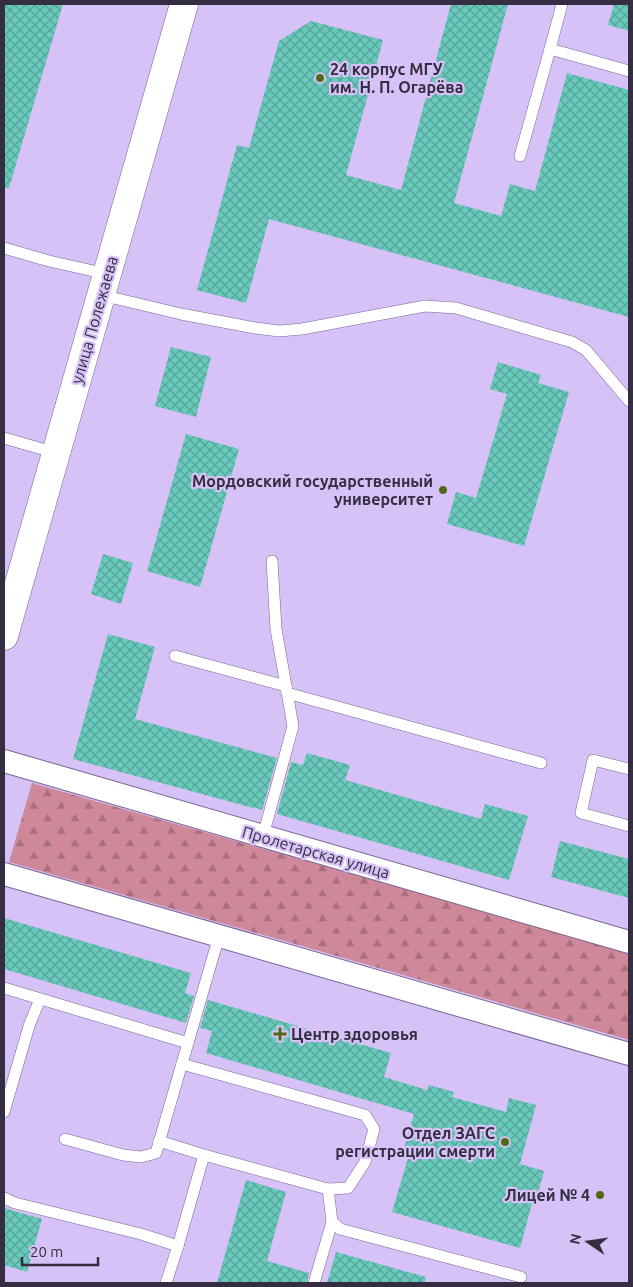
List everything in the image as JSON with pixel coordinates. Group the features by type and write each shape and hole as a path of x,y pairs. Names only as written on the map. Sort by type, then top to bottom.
{"main road":[{"name":"улица Полежаева","path":"4,636 184,4"}],"street":[{"name":"Пролетарская улица","path":"4,761 629,942"},
{"path":"4,874 629,1054"}],"lane":[{"path":"520,156 562,4"},
{"path":"550,49 629,71"},
{"path":"4,248 49,261 181,314 256,328 279,331 302,329 425,306 456,308 572,342 586,350 629,401"},
{"path":"4,438 56,453"},
{"path":"263,836 292,726 276,629 272,560"},
{"path":"176,656 541,763"},
{"path":"629,769 594,760 581,813 629,826"},
{"path":"65,1139 123,1155 141,1157 156,1153 219,936"},
{"path":"4,988 188,1043"},
{"path":"4,1112 29,1026 40,999"},
{"path":"159,1141 328,1189 348,1188 365,1162 374,1129 366,1114 182,1064"},
{"path":"166,1283 204,1155"},
{"path":"314,1283 332,1222 328,1189"},
{"path":"4,1198 141,1234 178,1246"},
{"path":"332,1222 340,1229 521,1277"}],"green space":[{"path":"32,783 629,953 629,1040 9,862"}],"building":[{"path":"4,4 63,4 9,188 4,187"},
{"path":"451,4 508,4 454,203 501,216 510,184 535,191 567,73 629,90 629,317 269,219 246,303 197,290 237,145 249,148 279,41 311,21 383,40 346,175 401,190"},
{"path":"614,4 629,4 629,31 608,25"},
{"path":"171,347 211,357 196,417 155,406"},
{"path":"498,362 541,375 538,383 569,392 524,546 447,524 456,492 476,498 507,394 490,389"},
{"path":"186,434 239,449 200,587 147,571"},
{"path":"103,554 133,563 121,604 91,594"},
{"path":"108,634 155,647 135,719 277,758 262,810 73,759"},
{"path":"307,753 350,765 345,780 481,819 485,804 528,816 509,880 277,814 291,762 303,765"},
{"path":"560,841 629,859 629,898 551,877"},
{"path":"4,918 191,973 185,993 194,996 186,1023 4,969"},
{"path":"208,1000 391,1053 384,1077 427,1090 429,1085 454,1092 452,1097 506,1112 509,1098 536,1105 520,1164 544,1171 537,1197 534,1196 520,1248 392,1212 408,1158 402,1156 414,1114 206,1053 212,1031 200,1028"},
{"path":"246,1180 286,1192 267,1261 309,1273 307,1283 217,1283"},
{"path":"4,1208 42,1219 27,1272 4,1265"},
{"path":"336,1252 426,1277 425,1283 327,1283"}],"place":[{"name":"24 корпус МГУ им. Н. П. Огарёва","path":"320,78"},
{"name":"Мордовский государственный университет","path":"443,490"},
{"name":"Центр здоровья","path":"280,1034"},
{"name":"Отдел ЗАГС регистрации смерти","path":"505,1142"},
{"name":"Лицей № 4","path":"600,1195"}]}
